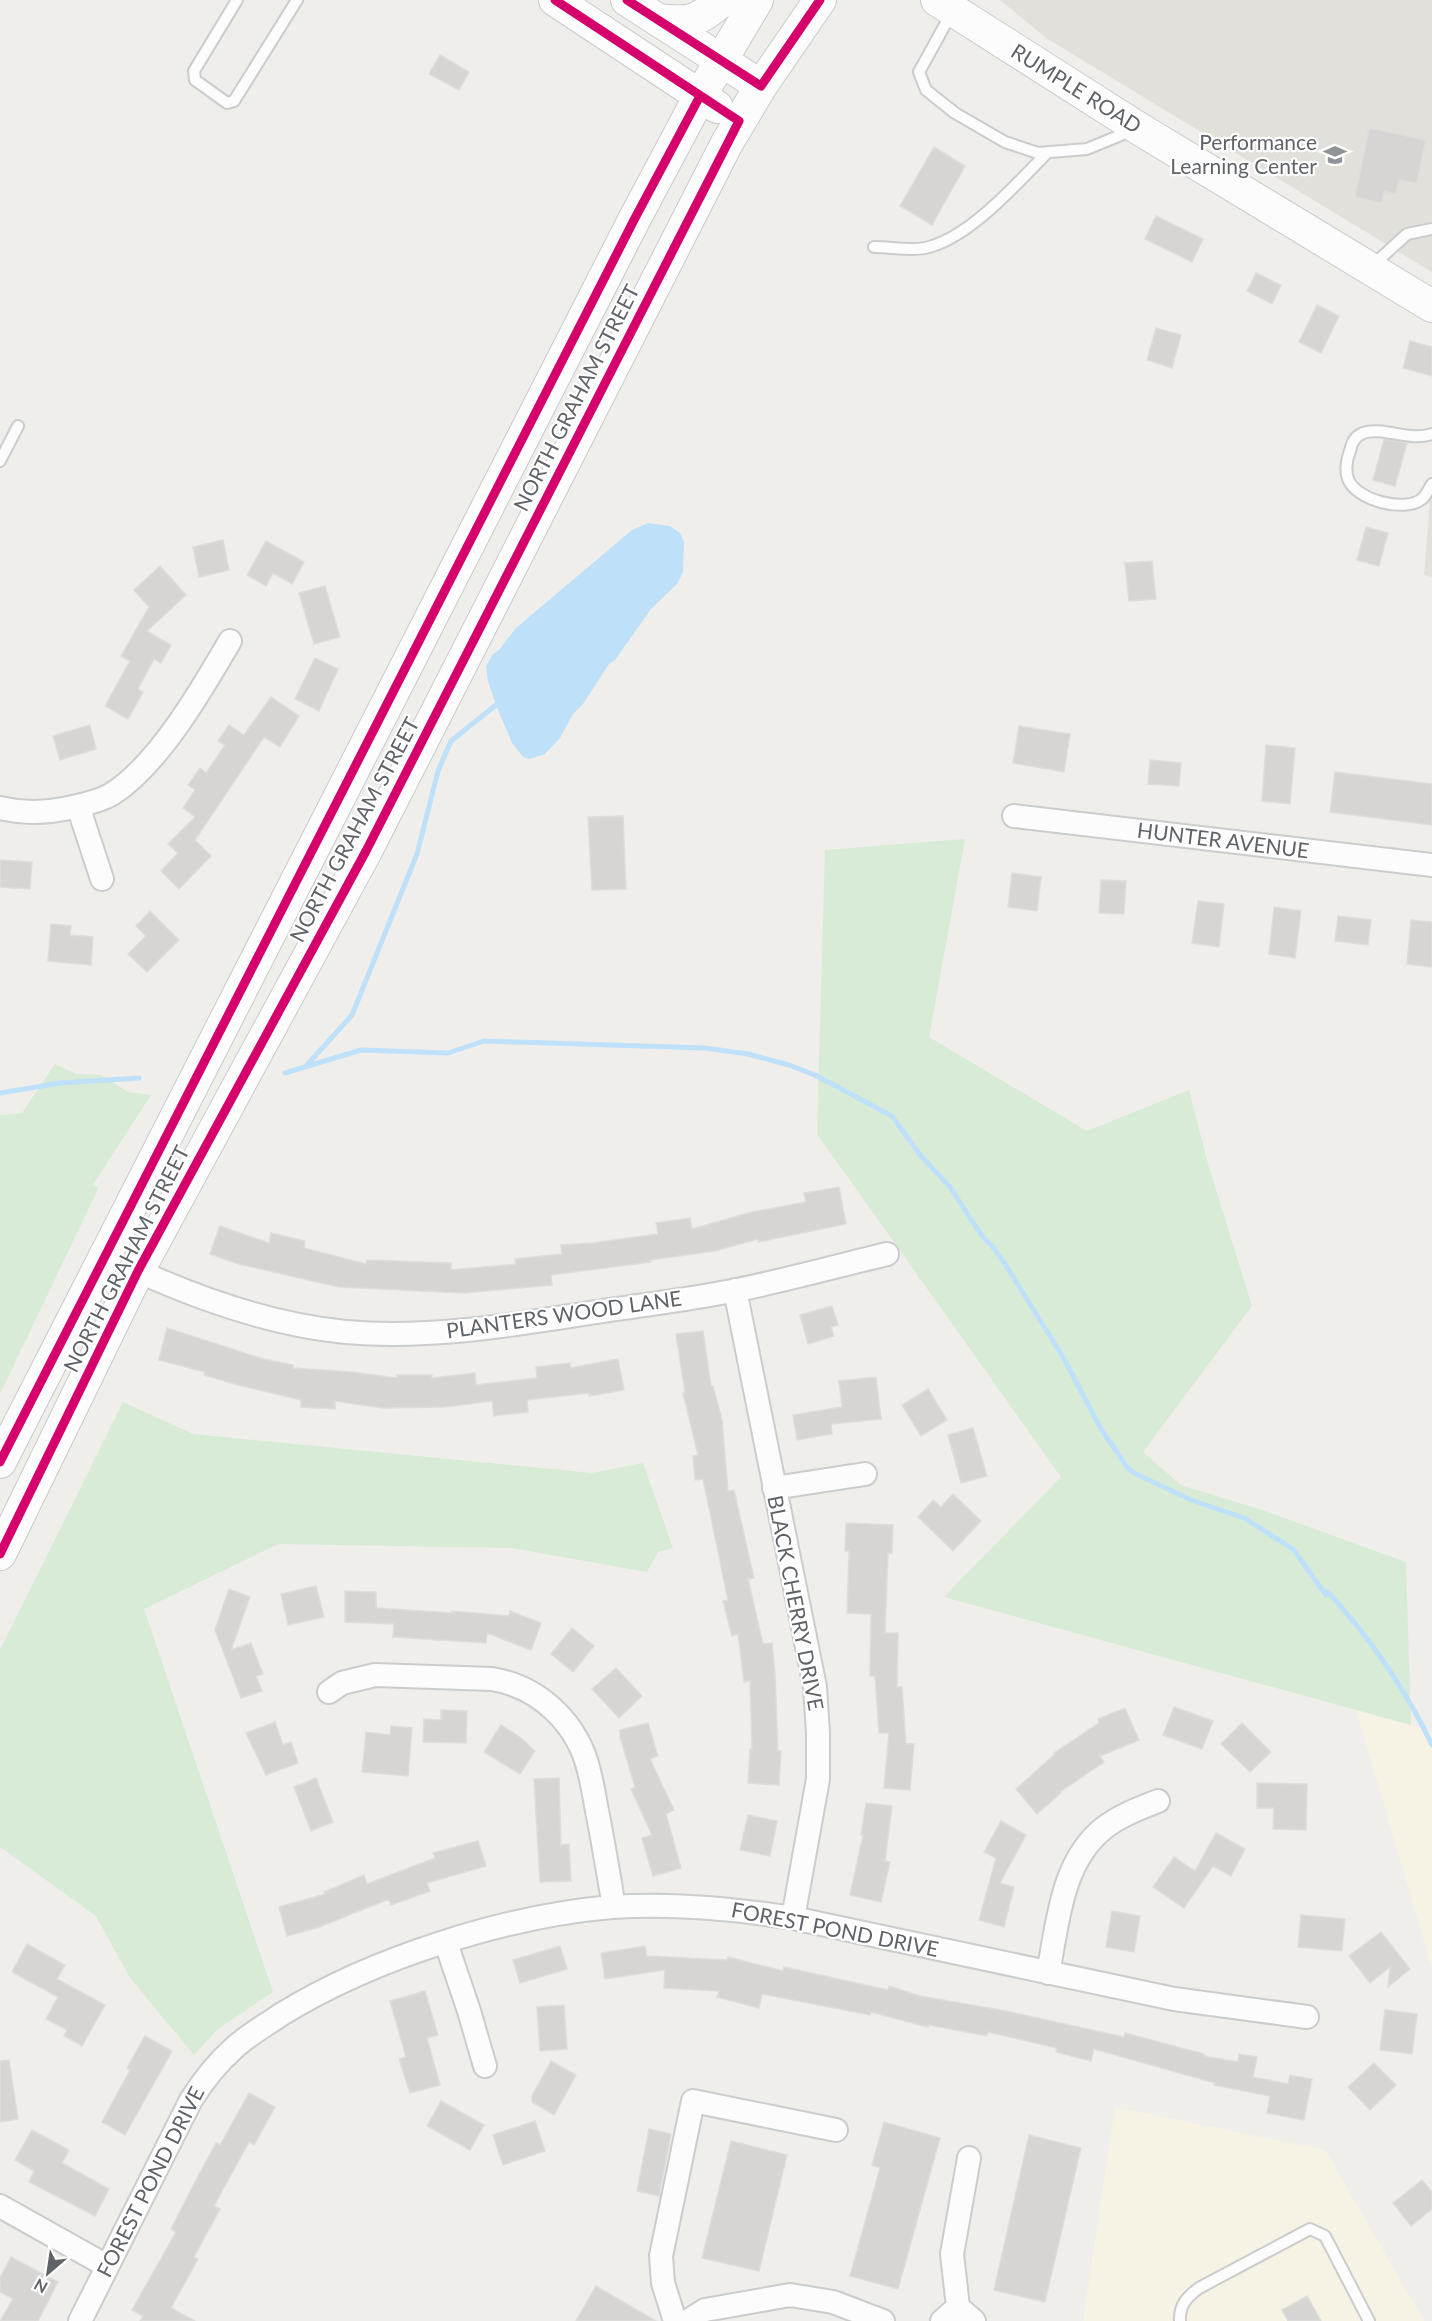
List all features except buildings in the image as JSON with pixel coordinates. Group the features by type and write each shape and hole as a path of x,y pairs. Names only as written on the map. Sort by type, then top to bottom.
{"main road":[{"path":"555,0 739,121"},
{"path":"627,0 761,86"},
{"path":"658,20 684,23 702,17 723,0"},
{"name":"NORTH GRAHAM STREET","path":"0,1462 629,231 700,96 757,0"},
{"name":"NORTH GRAHAM STREET","path":"0,1554 138,1271 366,851 739,121 820,0"},
{"name":"RUMPLE ROAD","path":"945,6 1138,128 1432,306"}],"street":[{"path":"0,808 17,812 50,813 97,802 111,794 148,765 206,682 230,641"},
{"path":"78,806 102,879"},
{"name":"HUNTER AVENUE","path":"1014,816 1432,865"},
{"name":"PLANTERS WOOD LANE","path":"138,1271 191,1295 243,1312 345,1332 392,1334 495,1328 735,1290 887,1254"},
{"name":"BLACK CHERRY DRIVE","path":"735,1290 815,1687 818,1779 793,1918"},
{"path":"774,1488 865,1474"},
{"path":"329,1692 342,1683 375,1675 492,1679 506,1681 524,1688 549,1704 567,1724 579,1743 589,1770 614,1907"},
{"path":"1048,1973 1068,1879 1086,1846 1104,1828 1158,1801"},
{"name":"FOREST POND DRIVE","path":"80,2321 191,2100 203,2081 235,2046 323,1991 389,1962 446,1943 538,1918 614,1907 687,1906 729,1909 793,1918 1174,1999 1307,2017"},
{"path":"446,1943 485,2066"},
{"path":"675,2321 663,2283 661,2256 693,2100 836,2130"},
{"path":"958,2316 952,2253 969,2158"},
{"path":"0,2206 107,2266"},
{"path":"688,2321 705,2310 790,2295 833,2302 883,2321"}],"lane":[{"path":"237,0 194,71 195,80 227,103 234,101 297,0"},
{"path":"945,6 919,72 926,90 955,113 1005,142 1038,153 1087,148 1138,128"},
{"path":"874,247 924,248 951,239 995,205 1048,152"},
{"path":"1370,268 1407,234 1432,229"},
{"path":"0,461 18,426"},
{"path":"1432,434 1413,437 1388,433 1364,433 1353,440 1347,461 1348,479 1360,495 1383,502 1408,505 1422,499 1432,484"},
{"path":"1180,2321 1179,2311 1187,2298 1199,2288 1310,2229 1325,2236 1369,2321"}],"shaded area":[{"name":"Performance Learning Center","path":"1000,0 1432,0 1432,272 1046,38"},
{"path":"1432,477 1432,577 1424,575"},
{"path":"1356,1710 1432,1732 1432,1968"},
{"path":"1115,2107 1325,2150 1424,2321 1083,2321"}],"green space":[{"path":"965,839 929,1037 1087,1131 1189,1090 1208,1164 1252,1306 1143,1452 1181,1485 1265,1511 1406,1562 1411,1725 944,1597 1061,1477 817,1134 825,850"},
{"path":"55,1064 76,1074 101,1075 128,1092 151,1095 92,1186 99,1187 0,1394 0,1115 22,1113"},
{"path":"123,1402 193,1434 592,1473 643,1463 673,1548 658,1552 647,1572 512,1548 278,1544 144,1609 273,1992 218,2029 194,2055 130,1978 96,1916 0,1847 0,1650"}],"water":[{"path":"648,523 670,526 680,533 684,542 683,572 677,584 651,609 615,660 609,664 583,704 573,714 560,738 545,754 529,759 523,757 512,743 496,705 486,666 493,654 499,650 516,628 632,530"}],"waterway":[{"path":"306,1066 352,1015 417,854 438,771 451,741 496,705"},
{"path":"285,1073 361,1050 448,1053 484,1041 705,1048 748,1054 789,1065 815,1075 892,1116 921,1156 950,1187 982,1236 1005,1264 1063,1357 1101,1429 1127,1467 1132,1472 1191,1500 1244,1518 1293,1549 1326,1595 1328,1592 1343,1609 1386,1664 1432,1745"},
{"path":"0,1093 60,1083 139,1078"}],"cycle path":[{"path":"0,1554 138,1271 366,851 739,121 555,0"},
{"path":"627,0 761,86 820,0"},
{"path":"0,1462 634,220 700,96"}],"place":[{"name":"Performance Learning Center","path":"1335,155"}]}
